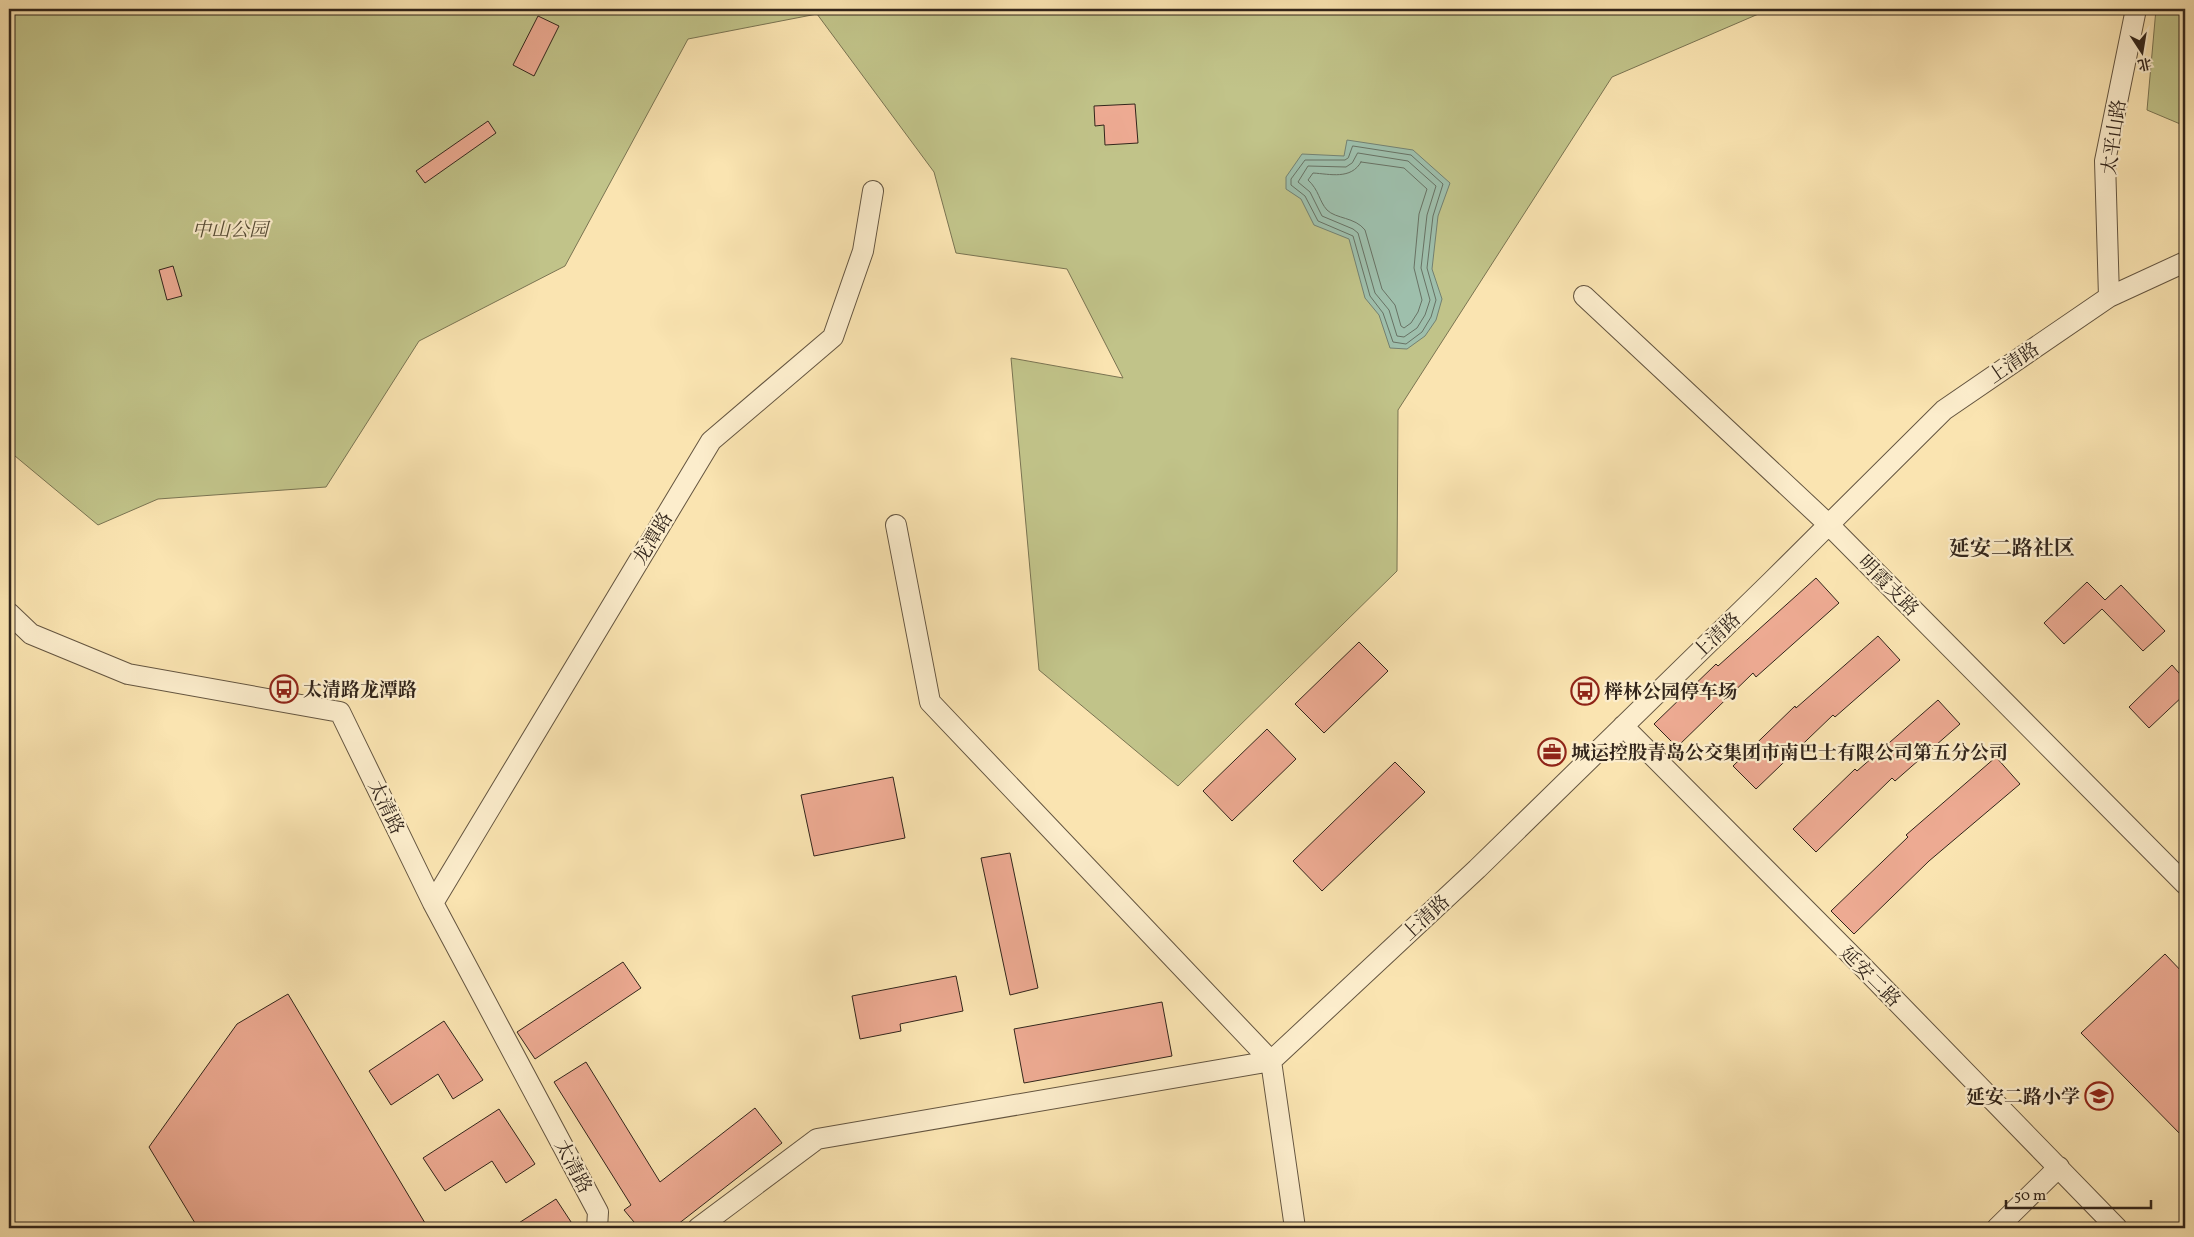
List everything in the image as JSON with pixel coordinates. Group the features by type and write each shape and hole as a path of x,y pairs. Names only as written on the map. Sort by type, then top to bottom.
{"street":[{"name":"太平山路","path":"2109,297 2105,161 2136,9"},
{"name":"龙潭路","path":"433,903 711,441 833,336 863,251 874,191"},
{"name":"上清路","path":"1271,1061 1477,869 1944,410 2109,297 2185,262"},
{"name":"明霞支路","path":"1584,296 1828,524 2185,884"},
{"path":"896,525 930,702 1271,1061 1295,1228"},
{"name":"太清路","path":"9,613 31,634 128,674 340,712 433,903 602,1223"},
{"name":"延安二路","path":"1622,726 2059,1167 2117,1228"},
{"path":"698,1228 817,1139 1271,1061"},
{"path":"1997,1228 2059,1167"}],"green space":[{"name":"中山公园","path":"9,9 1770,9 1612,77 1398,410 1397,571 1178,786 1039,670 1011,358 1123,378 1067,269 956,253 934,172 817,14 688,39 565,266 419,341 326,487 158,499 98,525 9,451"},
{"path":"2156,9 2185,9 2185,126 2147,110"}],"water":[{"path":"1347,140 1413,150 1450,183 1438,216 1432,269 1442,299 1436,320 1425,336 1407,349 1390,348 1379,315 1365,298 1349,239 1314,225 1301,199 1286,189 1286,177 1302,154 1344,156"}],"building":[{"path":"538,16 559,26 534,76 513,65"},
{"path":"1135,104 1138,143 1105,145 1104,125 1095,126 1094,106"},
{"path":"488,121 496,133 425,183 416,171"},
{"path":"173,266 182,296 167,300 159,270"},
{"path":"1816,578 1839,603 1756,677 1753,673 1677,747 1654,724 1716,664 1718,666"},
{"path":"2087,582 2105,600 2121,585 2165,631 2143,651 2102,609 2064,644 2044,623"},
{"path":"1878,636 1900,660 1835,717 1833,715 1756,789 1733,766 1795,706 1796,708"},
{"path":"1359,642 1388,671 1324,733 1295,704"},
{"path":"2172,665 2185,680 2185,694 2149,728 2129,707"},
{"path":"1938,700 1960,724 1895,781 1892,778 1816,852 1793,829 1855,769 1857,771"},
{"path":"1267,729 1296,759 1232,821 1203,791"},
{"path":"1996,757 2020,784 1929,861 1854,934 1831,911 1908,837 1906,835"},
{"path":"1395,762 1425,792 1322,891 1293,861"},
{"path":"893,777 905,838 814,856 801,795"},
{"path":"1010,853 1038,988 1010,995 981,858"},
{"path":"2165,954 2185,975 2185,1139 2081,1033"},
{"path":"623,962 641,988 535,1059 517,1032"},
{"path":"956,976 963,1011 900,1024 901,1031 860,1039 852,996"},
{"path":"288,994 428,1228 198,1228 149,1147 237,1024"},
{"path":"1162,1002 1172,1056 1024,1083 1014,1029"},
{"path":"444,1021 483,1080 453,1099 438,1074 391,1105 369,1071"},
{"path":"586,1062 660,1182 755,1108 782,1143 673,1228 639,1228 624,1210 631,1205 554,1082"},
{"path":"499,1109 535,1164 506,1183 492,1161 445,1191 423,1158"},
{"path":"556,1199 575,1228 511,1228"}],"place":[{"name":"太清路龙潭路","path":"284,689"},
{"name":"榉林公园停车场","path":"1585,691"},
{"name":"城运控股青岛公交集团市南巴士有限公司第五分公司","path":"1552,752"},
{"name":"延安二路小学","path":"2099,1096"}],"district":[{"name":"延安二路社区","path":"2012,548"}]}
